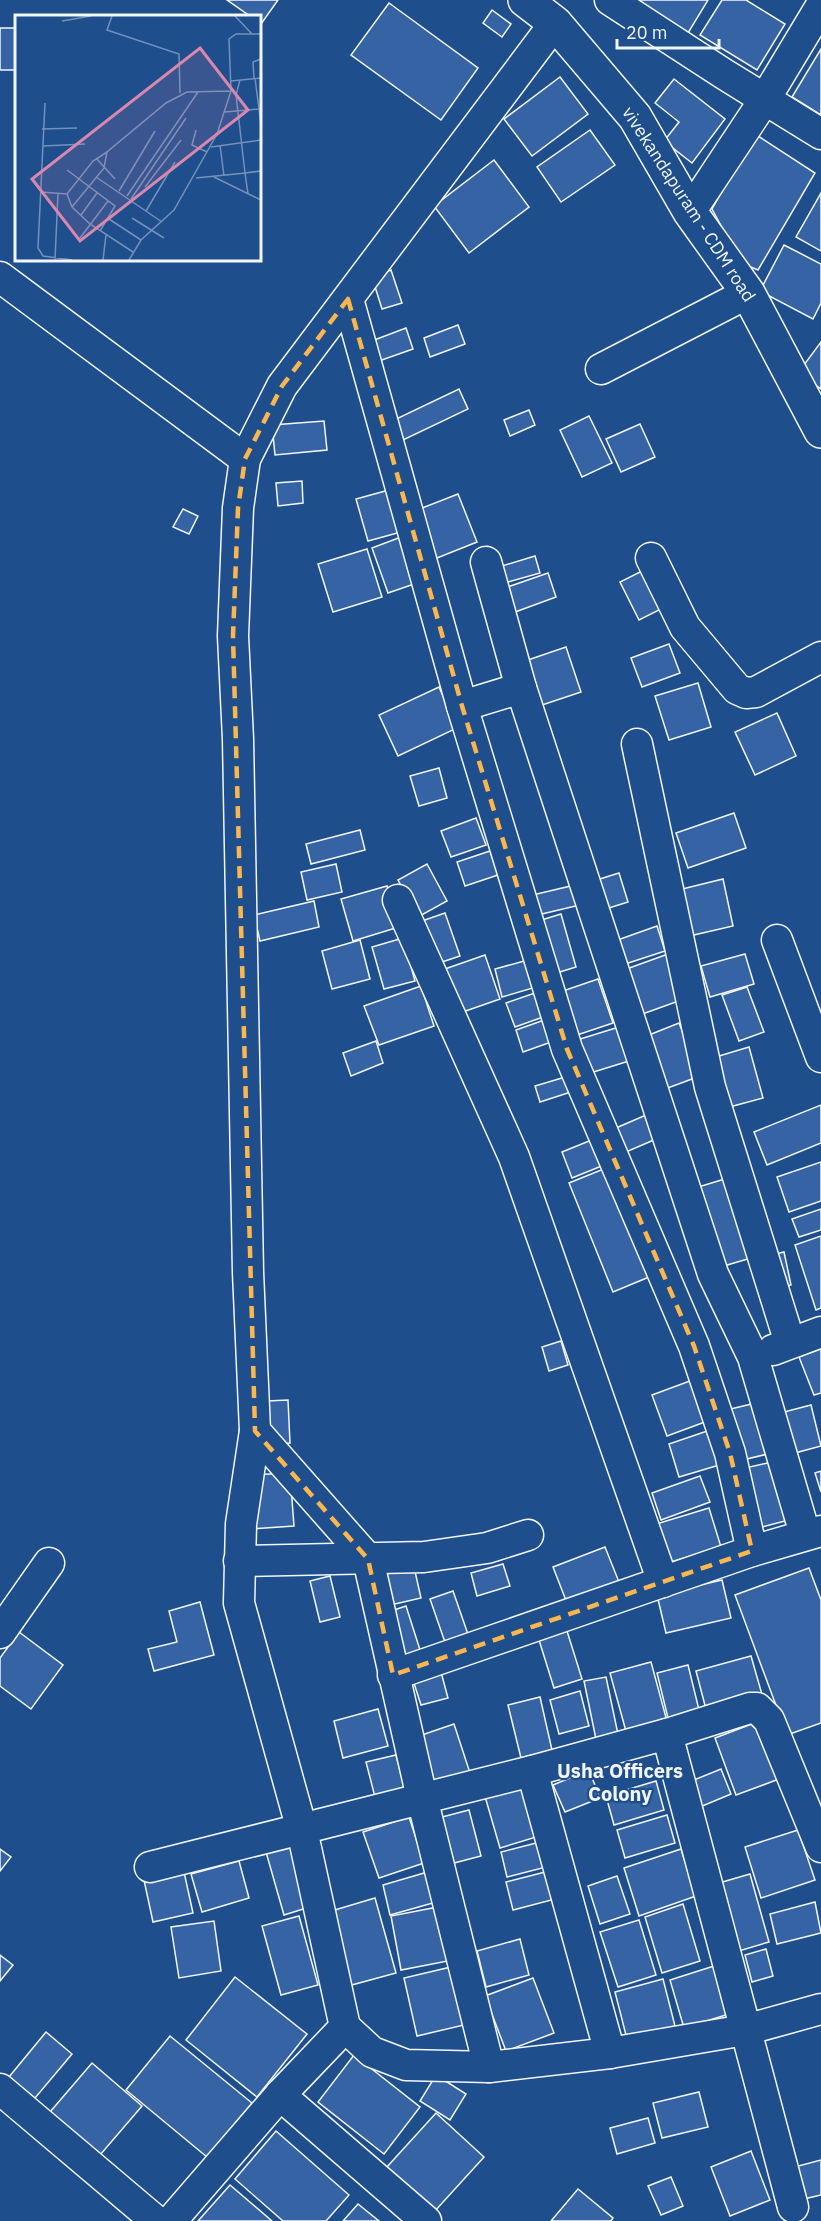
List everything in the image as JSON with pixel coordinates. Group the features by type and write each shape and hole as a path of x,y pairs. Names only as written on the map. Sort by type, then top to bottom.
{"street":[{"name":"vivekandapuram - CDM road","path":"525,0 555,23 635,117 690,212 748,293 821,431"},
{"path":"610,0 821,134"},
{"path":"690,212 765,99 821,6"},
{"path":"555,23 282,386 245,459 238,508 233,636 238,739 248,1272 255,1431 241,1524 239,1603 302,1830 345,2027 372,2052 406,2065 445,2064 489,2067 610,2053 745,2030 821,2008"},
{"path":"0,277 245,459"},
{"path":"601,369 748,293"},
{"path":"348,299 462,706 567,1049 694,1346 730,1453 752,1551"},
{"path":"651,558 685,627 738,689 746,693 756,692 821,657"},
{"path":"393,1675 752,1551 813,1533 753,1358 713,1274 521,688 486,562"},
{"path":"462,706 521,688"},
{"path":"637,744 710,1087 790,1343"},
{"path":"399,900 514,1157 663,1582"},
{"path":"777,940 821,1057"},
{"path":"753,1358 821,1332"},
{"path":"255,1431 368,1559 422,1798 489,2067"},
{"path":"239,1561 424,1557 487,1548 528,1535"},
{"path":"0,1633 49,1563"},
{"path":"150,1867 532,1771 667,1734 750,1708 758,1708 769,1720 821,1844"},
{"path":"667,1734 793,2207"},
{"path":"532,1771 610,2053"},
{"path":"171,2221 280,2095 345,2027"},
{"path":"0,2089 156,2221"},
{"path":"280,2095 426,2221"}],"highlighted area":[{"path":"348,299 462,706 567,1049 694,1346 730,1453 752,1551 393,1675 368,1559 255,1431 233,636 238,508 245,459 282,386"}],"building":[{"path":"227,0 278,0 261,24 261,15 249,15"},
{"path":"637,0 708,0 688,33"},
{"path":"722,0 746,0 785,24 757,70 700,35"},
{"path":"389,3 478,68 441,120 351,55"},
{"path":"492,10 511,24 502,37 483,23"},
{"path":"0,28 15,28 15,70 0,70"},
{"path":"821,49 821,115 792,97"},
{"path":"560,77 588,114 532,156 504,119"},
{"path":"674,79 725,119 692,163 664,141 679,122 655,103"},
{"path":"590,130 615,165 561,202 537,167"},
{"path":"755,134 815,173 758,270 741,263 712,209"},
{"path":"494,160 529,207 469,253 434,206"},
{"path":"821,193 821,251 796,237"},
{"path":"784,245 821,264 821,303 813,319 760,291"},
{"path":"391,270 402,303 382,309 372,277"},
{"path":"458,325 465,344 430,357 424,338"},
{"path":"406,328 413,349 376,362 369,342"},
{"path":"821,342 821,389 798,373"},
{"path":"459,389 468,409 403,440 394,420"},
{"path":"529,410 535,425 510,436 504,420"},
{"path":"589,416 612,463 582,477 560,430"},
{"path":"324,421 327,450 275,455 272,425"},
{"path":"640,424 655,457 621,472 606,439"},
{"path":"302,481 303,503 278,506 276,483"},
{"path":"389,490 401,532 368,541 356,499"},
{"path":"458,494 477,542 432,560 412,512"},
{"path":"183,509 198,516 189,534 173,527"},
{"path":"401,537 417,583 388,593 372,548"},
{"path":"367,549 382,597 333,612 318,564"},
{"path":"535,556 540,573 497,585 492,569"},
{"path":"642,571 661,609 639,620 620,582"},
{"path":"548,573 556,597 507,615 499,590"},
{"path":"669,644 680,673 642,687 631,658"},
{"path":"566,647 581,692 536,707 522,662"},
{"path":"698,683 711,727 669,740 655,696"},
{"path":"439,687 457,728 398,756 379,715"},
{"path":"777,713 796,756 755,775 735,732"},
{"path":"439,768 447,798 419,806 410,776"},
{"path":"734,813 746,848 688,868 676,833"},
{"path":"476,818 486,845 451,857 441,831"},
{"path":"360,830 365,850 311,864 306,844"},
{"path":"490,851 498,875 465,886 457,862"},
{"path":"336,864 342,892 307,900 301,872"},
{"path":"427,864 447,901 418,917 398,880"},
{"path":"619,873 628,902 596,912 587,883"},
{"path":"723,879 733,926 685,937 674,891"},
{"path":"575,885 580,905 529,917 524,897"},
{"path":"387,886 399,927 353,941 341,899"},
{"path":"314,901 319,927 260,941 254,915"},
{"path":"445,913 460,956 436,964 422,921"},
{"path":"561,914 576,967 550,975 535,922"},
{"path":"657,926 665,951 619,966 612,942"},
{"path":"403,938 415,981 384,989 372,947"},
{"path":"360,940 370,979 332,989 322,951"},
{"path":"668,954 684,999 637,1016 621,971"},
{"path":"745,954 754,984 710,997 701,966"},
{"path":"485,955 500,999 457,1014 442,970"},
{"path":"535,958 543,985 502,997 495,969"},
{"path":"598,979 613,1023 574,1036 560,992"},
{"path":"421,986 434,1026 379,1045 364,1006"},
{"path":"747,987 764,1032 739,1041 722,995"},
{"path":"535,993 543,1017 515,1027 506,1003"},
{"path":"547,1019 554,1041 523,1052 516,1030"},
{"path":"679,1023 700,1076 665,1089 644,1037"},
{"path":"619,1027 629,1061 587,1074 577,1040"},
{"path":"376,1041 383,1063 351,1076 343,1053"},
{"path":"749,1047 763,1098 722,1109 709,1059"},
{"path":"572,1075 577,1090 540,1102 535,1086"},
{"path":"821,1105 821,1143 767,1165 754,1132"},
{"path":"653,1112 663,1136 619,1155 609,1131"},
{"path":"594,1139 604,1165 572,1178 562,1152"},
{"path":"821,1162 821,1201 789,1212 777,1177"},
{"path":"606,1168 649,1277 613,1292 569,1183"},
{"path":"728,1178 751,1258 717,1268 695,1188"},
{"path":"821,1209 821,1230 799,1237 792,1219"},
{"path":"821,1236 821,1308 816,1310 795,1245"},
{"path":"784,1252 791,1285 774,1289 767,1256"},
{"path":"561,1341 568,1365 549,1371 542,1347"},
{"path":"821,1349 821,1393 814,1395 799,1357"},
{"path":"698,1378 713,1419 667,1436 652,1395"},
{"path":"288,1400 290,1443 270,1445 267,1401"},
{"path":"760,1402 772,1453 734,1462 722,1411"},
{"path":"811,1405 821,1446 795,1453 784,1412"},
{"path":"716,1428 726,1463 679,1477 669,1444"},
{"path":"772,1462 785,1521 758,1528 745,1468"},
{"path":"821,1471 821,1492 815,1473"},
{"path":"290,1473 294,1526 252,1529 249,1475"},
{"path":"700,1476 710,1502 661,1520 652,1493"},
{"path":"709,1508 721,1547 664,1564 653,1525"},
{"path":"605,1547 619,1582 567,1603 553,1567"},
{"path":"503,1564 510,1586 477,1596 471,1573"},
{"path":"414,1567 421,1598 386,1606 378,1575"},
{"path":"809,1568 821,1600 821,1723 787,1735 735,1595"},
{"path":"330,1576 340,1617 320,1622 310,1581"},
{"path":"722,1580 731,1618 666,1633 657,1595"},
{"path":"453,1591 470,1640 447,1648 430,1599"},
{"path":"200,1602 214,1655 154,1671 148,1649 177,1642 169,1611"},
{"path":"406,1606 421,1653 404,1659 388,1612"},
{"path":"567,1631 582,1679 554,1688 539,1640"},
{"path":"19,1632 63,1665 31,1709 0,1686 0,1658"},
{"path":"751,1656 763,1698 707,1713 696,1671"},
{"path":"651,1662 668,1725 627,1735 610,1673"},
{"path":"688,1665 700,1714 669,1722 657,1673"},
{"path":"441,1672 448,1698 421,1705 413,1680"},
{"path":"606,1677 619,1739 597,1744 584,1681"},
{"path":"580,1691 589,1726 559,1734 550,1700"},
{"path":"540,1697 552,1750 521,1758 508,1705"},
{"path":"378,1709 388,1746 343,1758 334,1721"},
{"path":"757,1722 779,1779 736,1795 715,1738"},
{"path":"454,1724 470,1773 432,1785 416,1737"},
{"path":"396,1755 405,1790 375,1797 366,1762"},
{"path":"721,1769 731,1794 700,1807 689,1782"},
{"path":"589,1770 600,1798 565,1812 553,1785"},
{"path":"530,1780 546,1834 500,1848 484,1793"},
{"path":"656,1781 664,1810 614,1825 606,1796"},
{"path":"469,1810 481,1856 454,1863 442,1817"},
{"path":"667,1815 675,1843 625,1858 617,1830"},
{"path":"409,1817 424,1863 379,1878 363,1832"},
{"path":"798,1830 815,1880 761,1898 745,1847"},
{"path":"548,1840 554,1865 507,1877 501,1852"},
{"path":"299,1843 316,1905 284,1915 266,1852"},
{"path":"0,1849 11,1857 0,1871"},
{"path":"681,1849 696,1896 639,1916 624,1868"},
{"path":"239,1861 249,1898 202,1912 191,1874"},
{"path":"553,1870 559,1898 513,1910 506,1882"},
{"path":"431,1871 440,1901 390,1915 383,1885"},
{"path":"184,1872 193,1913 153,1922 144,1880"},
{"path":"750,1874 769,1942 732,1953 712,1885"},
{"path":"617,1876 630,1914 600,1924 588,1886"},
{"path":"375,1898 396,1973 348,1986 328,1912"},
{"path":"815,1902 821,1933 777,1944 770,1914"},
{"path":"683,1904 700,1961 662,1973 645,1917"},
{"path":"443,1906 453,1960 401,1970 391,1916"},
{"path":"299,1916 318,1985 281,1995 262,1926"},
{"path":"639,1920 656,1975 618,1987 600,1932"},
{"path":"214,1921 221,1971 179,1978 171,1927"},
{"path":"520,1939 529,1975 486,1987 477,1951"},
{"path":"766,1949 773,1976 752,1982 745,1955"},
{"path":"0,1955 13,1965 0,1981"},
{"path":"714,1966 729,2014 684,2028 670,1980"},
{"path":"451,1967 464,2025 417,2036 404,1978"},
{"path":"235,1977 307,2034 257,2097 186,2040"},
{"path":"533,1978 554,2033 506,2051 485,1996"},
{"path":"663,1979 675,2026 627,2039 615,1992"},
{"path":"46,2032 72,2054 35,2098 9,2077"},
{"path":"170,2036 252,2103 207,2157 126,2090"},
{"path":"354,2055 420,2107 384,2154 318,2102"},
{"path":"92,2063 142,2106 94,2162 44,2119"},
{"path":"436,2075 466,2094 450,2120 420,2101"},
{"path":"699,2092 708,2127 662,2138 653,2103"},
{"path":"436,2113 484,2157 434,2212 386,2168"},
{"path":"648,2118 655,2143 617,2154 610,2128"},
{"path":"276,2131 349,2195 326,2221 283,2221 235,2179"},
{"path":"751,2151 770,2200 730,2216 711,2167"},
{"path":"821,2160 821,2195 795,2201 787,2169"},
{"path":"671,2177 683,2206 661,2215 648,2186"},
{"path":"230,2185 272,2221 198,2221"},
{"path":"578,2189 613,2218 611,2221 551,2221"},
{"path":"358,2204 379,2221 343,2221"}],"district":[{"name":"Usha Officers Colony","path":"620,1782"}]}
